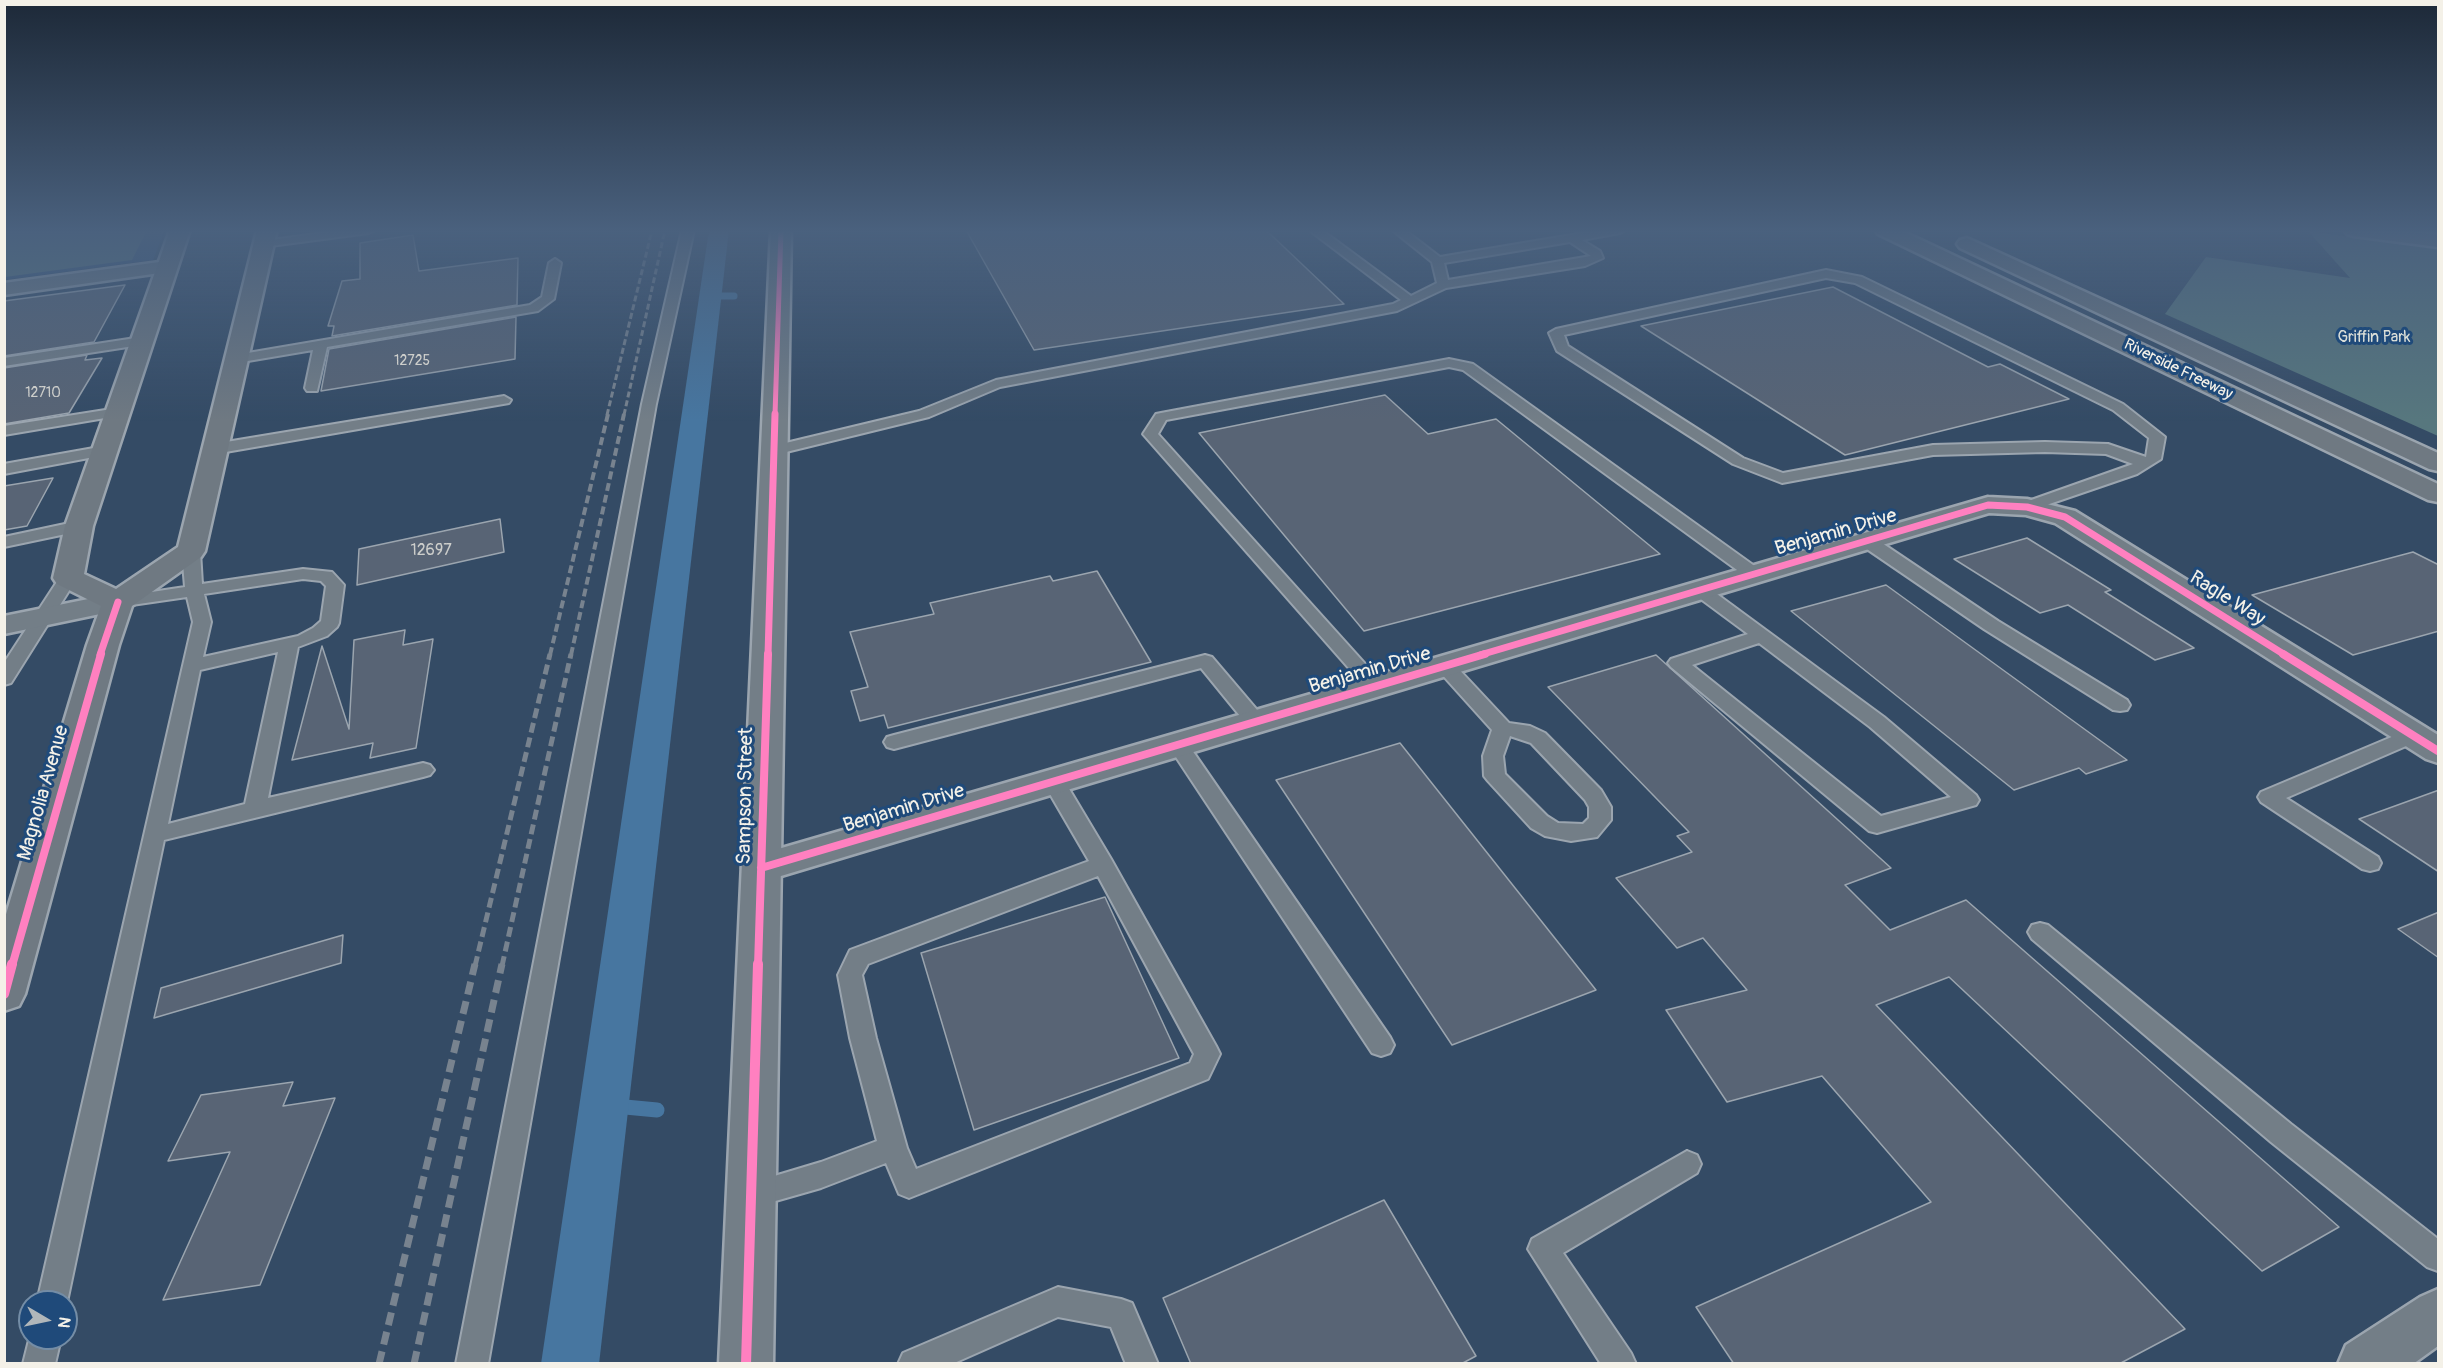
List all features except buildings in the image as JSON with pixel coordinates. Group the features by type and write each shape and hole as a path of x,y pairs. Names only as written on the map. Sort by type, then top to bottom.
{"main road":[{"path":"158,294 80,526 68,578 118,602 190,551 251,294"},
{"name":"Riverside Freeway","path":"2019,294 2439,494"},
{"name":"Riverside Freeway","path":"2073,294 2439,463"},
{"name":"Magnolia Avenue","path":"4,994 103,645 118,602"}],"street":[{"name":"Sampson Street","path":"746,1364 766,634 779,294"},
{"name":"Benjamin Drive","path":"761,868 1988,505"},
{"name":"Ragle Way","path":"1988,505 2026,507 2066,517 2426,743"},
{"path":"4,625 118,602"},
{"path":"2365,1364 2439,1316"}],"lane":[{"path":"236,359 534,308 548,299 549,294"},
{"path":"472,1364 645,427 674,294"},
{"path":"1400,294 1410,301"},
{"path":"774,450 924,414 996,384 1397,307 1425,294"},
{"path":"1735,294 1556,333 1562,348 1571,354 1738,461 1782,478 1933,450 2045,447 2108,449 2145,463"},
{"path":"1886,294 2118,407 2157,437 2153,459 2131,471 2026,507"},
{"path":"4,362 142,341"},
{"path":"312,388 321,345"},
{"path":"1375,686 1150,434 1161,417 1449,363 1468,367 1754,574"},
{"path":"214,450 504,400"},
{"path":"4,431 118,412"},
{"path":"4,469 105,451"},
{"path":"4,542 80,526"},
{"path":"1867,541 1991,625 2120,705"},
{"path":"55,1290 202,622 194,590 190,551"},
{"path":"118,602 303,574 326,576 335,585 330,622 320,632 289,644 191,666"},
{"path":"4,679 68,578"},
{"path":"1700,590 1877,722 1968,800 1877,825 1678,663 1761,636"},
{"path":"255,809 289,644"},
{"path":"894,742 1205,661 1256,722"},
{"path":"1445,666 1503,729 1523,731 1538,738 1593,795 1600,807 1600,820 1589,831 1571,833 1553,830 1539,822 1495,776 1493,756 1503,729"},
{"path":"2370,863 2269,797 2370,752 2426,743"},
{"path":"1178,745 1381,1045"},
{"path":"154,835 423,770"},
{"path":"1054,782 1103,865 1207,1054 1198,1071 909,1185 892,1148 850,975 860,957 1103,865"},
{"path":"2040,932 2282,1133 2439,1257"},
{"path":"751,1196 821,1175 892,1148"},
{"path":"1620,1364 1543,1249 1687,1164"},
{"path":"914,1364 1058,1302 1121,1314 1142,1364"}],"green space":[{"name":"Griffin Park","path":"2180,294 2438,294 2438,436 2165,314"}],"waterway":[{"path":"570,1364 711,294"},
{"path":"710,296 734,296"},
{"path":"604,1105 657,1110"}],"railway":[{"path":"607,415 636,294"},
{"path":"624,415 651,294"},
{"path":"550,655 608,414"},
{"path":"571,655 624,414"},
{"path":"475,966 550,654"},
{"path":"502,966 571,654"},
{"path":"379,1364 475,964"},
{"path":"414,1364 502,964"}],"cycle path":[{"path":"746,1364 779,294"},
{"path":"761,868 1988,505 2027,507 2065,517 2438,751"},
{"path":"4,994 103,645 118,602"}]}
